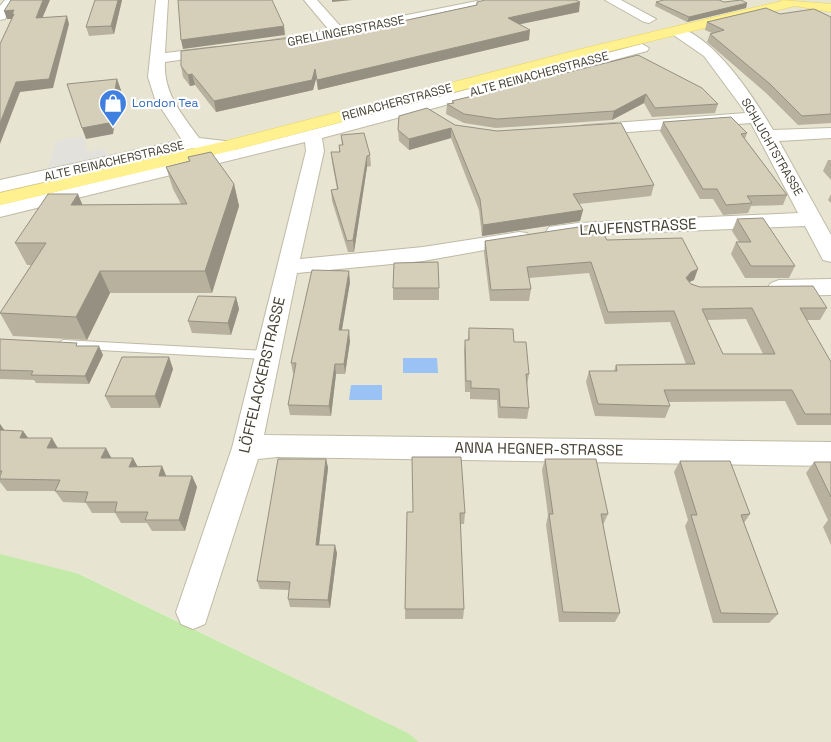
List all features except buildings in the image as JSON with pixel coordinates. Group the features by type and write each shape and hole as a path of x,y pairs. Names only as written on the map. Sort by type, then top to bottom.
{"main road":[{"path":"791,1 813,7 831,8"},
{"name":"REINACHERSTRASSE","path":"0,199 228,146 586,52 791,1"}],"street":[{"path":"0,16 11,0"},
{"path":"162,0 159,58 156,77 163,99 193,143"},
{"path":"310,0 339,33"},
{"name":"GRELLINGERSTRASSE","path":"159,58 236,49 339,33 500,0"},
{"path":"611,0 649,18"},
{"name":"SCHLUCHTSTRASSE","path":"677,30 708,53 750,104 831,254"},
{"name":"ALTE REINACHERSTRASSE","path":"0,211 148,178 642,48"},
{"path":"425,105 438,119"},
{"path":"569,131 757,117"},
{"path":"768,136 831,133"},
{"name":"LÖFFELACKERSTRASSE","path":"193,612 247,448 286,267 315,151 313,135"},
{"name":"ALTE REINACHERSTRASSE","path":"0,186 193,143 228,146"},
{"name":"LAUFENSTRASSE","path":"286,267 423,254 578,229 812,219"},
{"path":"754,288 831,287"},
{"name":"ANNA HEGNER-STRASSE","path":"247,448 277,445 831,454"}],"lane":[{"path":"50,343 267,355"}],"shaded area":[{"path":"0,0 831,0 831,742 419,742 408,733 78,573 0,554"},
{"path":"83,136 88,152 104,148 110,159 47,172 56,141"}],"green space":[{"path":"0,554 77,573 408,733 419,742 0,742"}],"water":[{"path":"403,358 437,358 438,373 403,373"},
{"path":"351,385 382,385 382,400 349,400"}],"place":[{"name":"London Tea","path":"113,127"}]}
